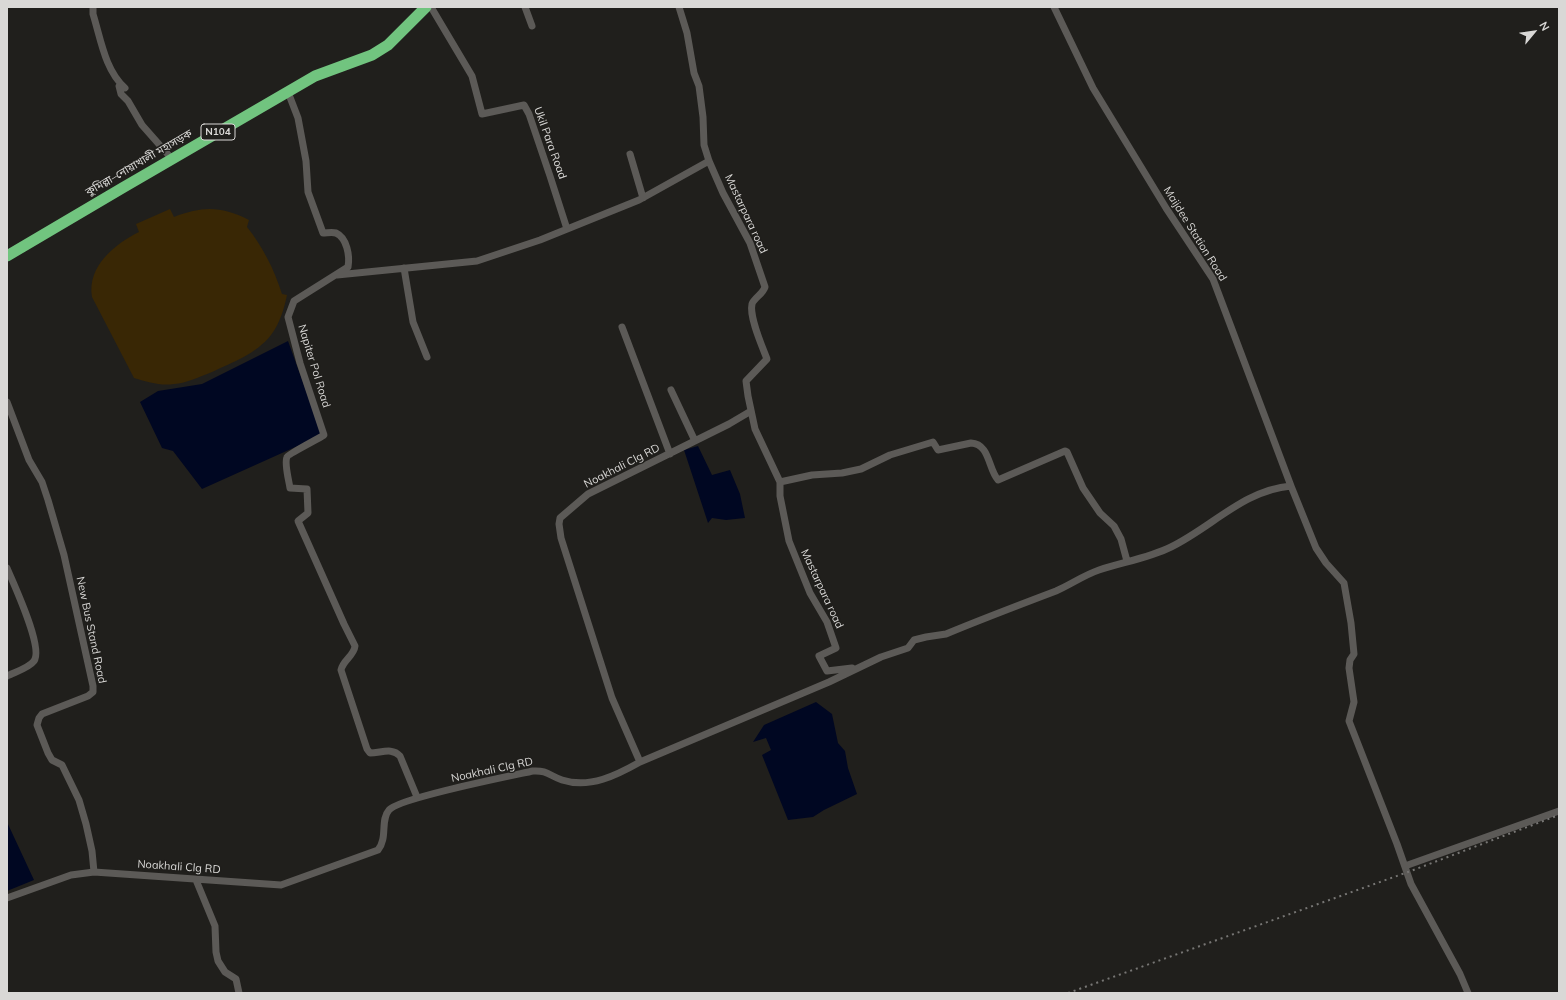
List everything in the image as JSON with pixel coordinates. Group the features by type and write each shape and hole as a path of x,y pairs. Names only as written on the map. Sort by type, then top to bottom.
{"highway":[{"name":"কুমিল্লা–নোয়াখালী মহাসড়ক","path":"7,256 315,76 372,55 388,45 426,7"}],"street":[{"path":"92,7 108,65 118,81 125,88 119,86 121,94 132,107 142,125 172,159"},
{"name":"Ukil Para Road","path":"431,7 472,76 482,114 524,105 529,114 567,229"},
{"path":"525,7 532,26"},
{"name":"Mastarpara road","path":"679,7 687,33 694,73 699,86 703,118 704,145 709,161 723,193 750,243 765,287 752,306 754,324 767,359 746,381 755,430 780,482 780,496 789,541 810,593 827,622 836,648 819,656 827,671 858,668"},
{"name":"Maijdee Station Road","path":"1054,7 1093,88 1166,208 1213,279 1316,548 1344,583 1351,623 1354,654 1350,660 1349,668 1354,702 1348,721 1411,884 1460,974 1468,993"},
{"name":"Napiter Pol Road","path":"288,92 298,118 306,161 308,192 323,232 334,232 342,237 350,257 348,267 294,301 288,318 300,364 324,435 306,447 290,453 286,457 290,488 307,489 308,513 298,521 355,646 355,649 343,664 342,670 366,749 370,753 390,750 396,752 400,756 417,798"},
{"path":"630,154 643,198"},
{"path":"334,276 477,261 540,240 643,198 709,161"},
{"path":"404,268 413,322 427,357"},
{"path":"622,327 670,454"},
{"path":"671,390 695,441"},
{"name":"New Bus Stand Road","path":"7,402 29,460 42,482 48,500 64,555 93,686 93,692 88,696 42,714 37,725 48,753 52,760 62,765 78,800 88,831 94,872"},
{"name":"Noakhali Clg RD","path":"7,898 71,874 94,872 281,885 378,850 383,844 386,813 390,808 417,798 542,770 562,780 589,783 606,779 640,762 612,698 561,538 559,524 560,518 588,494 729,424 751,411"},
{"path":"780,482 812,475 842,473 860,469 890,455 915,446 933,442 938,450 977,443 984,450 998,480 1065,451 1067,452 1083,488 1100,513 1114,526 1127,561"},
{"path":"640,762 829,682 881,657 908,648 914,640 926,636 946,634 1056,591 1099,570 1162,551 1173,546 1230,509 1262,492 1282,486 1291,486"},
{"path":"7,568 30,624 37,654 32,664 7,676"},
{"path":"1405,866 1559,811"},
{"path":"196,880 215,926 216,952 218,961 225,972 236,979 239,993"}],"shaded area":[{"path":"170,209 174,217 203,209 212,209 230,212 249,220 247,227 268,259 282,294 287,295 277,326 265,342 236,361 198,378 179,383 164,384 134,378 92,297 92,286 94,275 98,266 105,257 121,243 139,232 136,224"}],"water":[{"path":"288,341 322,435 202,489 173,451 162,448 140,402 158,391 202,384"},
{"path":"698,446 712,475 730,470 740,494 745,518 726,520 712,518 708,523 684,450"},
{"path":"816,702 832,714 838,743 845,751 848,768 857,794 813,817 788,820 762,755 771,750 766,738 753,742 764,725"},
{"path":"7,822 34,880 7,891"}],"railway":[{"path":"1068,993 1408,872 1559,815"}]}
